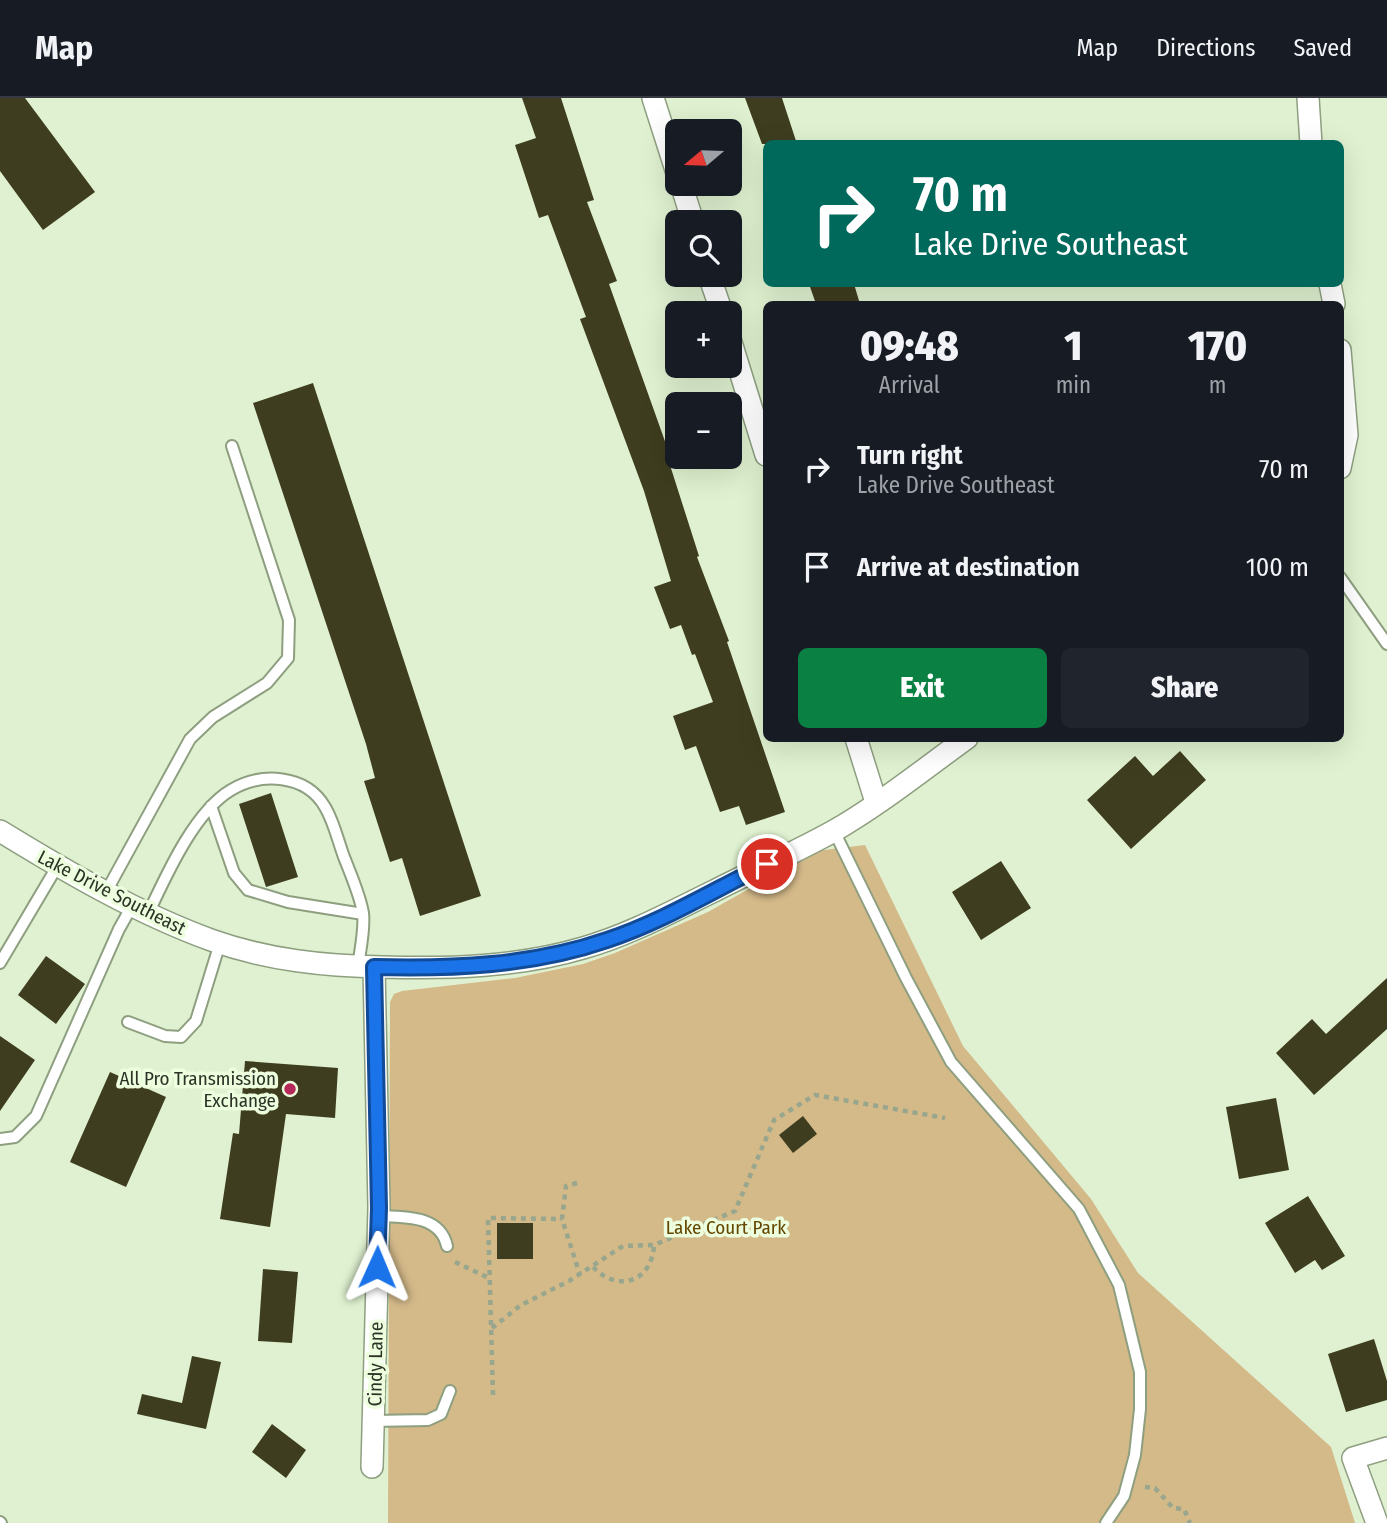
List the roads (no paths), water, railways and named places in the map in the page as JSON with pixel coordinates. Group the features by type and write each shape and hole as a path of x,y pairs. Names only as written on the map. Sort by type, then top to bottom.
{"street":[{"path":"653,98 665,136"},
{"path":"1308,98 1311,140"},
{"path":"742,378 763,445"},
{"path":"1344,392 1348,435 1344,452"},
{"path":"857,742 876,802"},
{"name":"Lake Drive Southeast","path":"0,831 140,910 220,943 286,960 366,967 465,966 524,960 581,949 648,923 834,831 961,742"},
{"name":"Cindy Lane","path":"366,967 378,1216 372,1466"},
{"path":"1377,1523 1353,1458 1387,1448"}],"lane":[{"path":"106,892 190,739 213,717 267,683 288,657 289,620 232,446"},
{"path":"1344,583 1387,644"},
{"path":"0,1139 15,1137 36,1116 114,940 162,885 211,806 232,790 263,778 292,779 312,791 325,807 363,914 366,967"},
{"path":"211,806 234,873 247,890 288,902 363,914"},
{"path":"834,831 906,978 951,1062 1079,1209 1119,1285 1140,1372 1135,1455 1124,1496 1106,1523"},
{"path":"0,963 58,865"},
{"path":"128,1022 165,1036 181,1037 196,1021 220,943"},
{"path":"378,1216 413,1218 436,1226 444,1234 447,1246"},
{"path":"373,1421 429,1420 441,1414 450,1391"}],"place":[{"name":"All Pro Transmission Exchange","path":"290,1089"}],"park label":[{"name":"Lake Court Park","path":"726,1227"}]}
